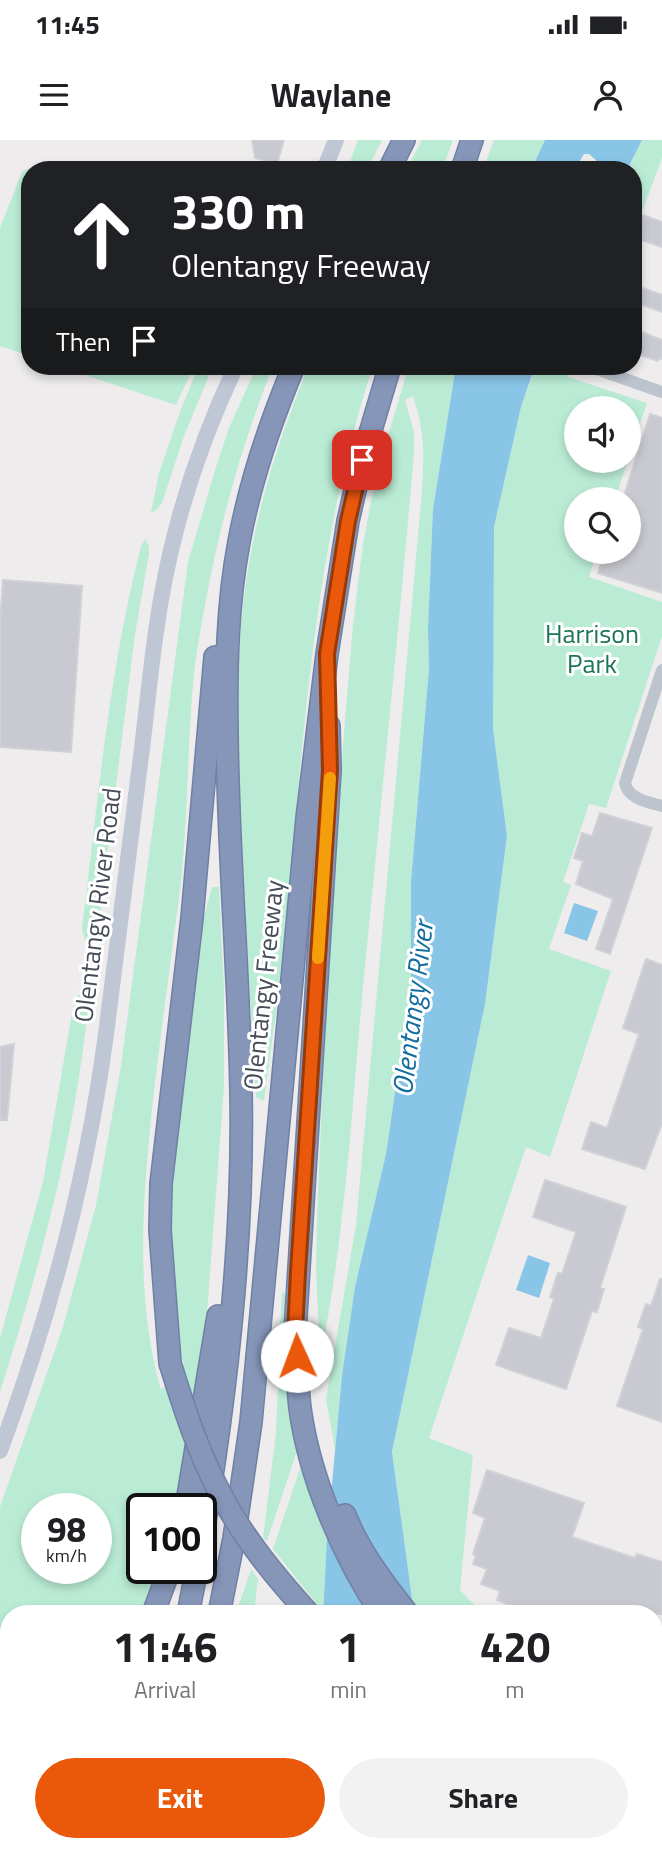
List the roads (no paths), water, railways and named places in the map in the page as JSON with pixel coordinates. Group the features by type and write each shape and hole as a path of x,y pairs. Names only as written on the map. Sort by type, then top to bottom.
{"highway":[{"path":"394,161 404,140"},
{"path":"465,161 472,140"},
{"name":"Olentangy Freeway","path":"209,1493 221,1418 240,1183 239,990 228,784 226,682 230,607 238,545 252,485 291,375"},
{"name":"Olentangy Freeway","path":"221,1605 234,1538 251,1422 307,818 327,654 348,521 362,460 387,375"},
{"path":"238,545 214,665 192,918 161,1184 159,1230 170,1363 191,1429 220,1494 264,1560 302,1605"},
{"path":"327,654 330,770 295,1332 300,1411 314,1467 337,1533 377,1605"},
{"path":"188,1493 240,1183"},
{"path":"298,1272 309,1382 326,1464 350,1527 382,1580 401,1605"},
{"path":"156,1605 164,1584"},
{"path":"190,1605 194,1584"}],"main road":[{"path":"327,161 335,140"},
{"name":"Olentangy River Road","path":"0,1451 34,1358 58,1272 94,1108 106,1036 162,594 172,547 210,421 232,375"}],"street":[{"path":"614,375 662,392"},
{"path":"662,670 626,777 626,790 632,795 662,806"}],"water":[{"path":"545,140 642,140 632,161 596,161 589,154 584,154 580,161 535,161"},
{"name":"Olentangy River","path":"455,375 532,375 521,407 494,527 493,729 507,836 485,1004 392,1452 413,1605 323,1605 342,1375 355,1287 386,1154 411,982 411,882 429,668 433,509"},
{"path":"574,903 598,911 587,941 564,933"},
{"path":"528,1255 550,1263 539,1298 516,1290"}],"park label":[{"name":"Harrison Park","path":"592,648"}]}
